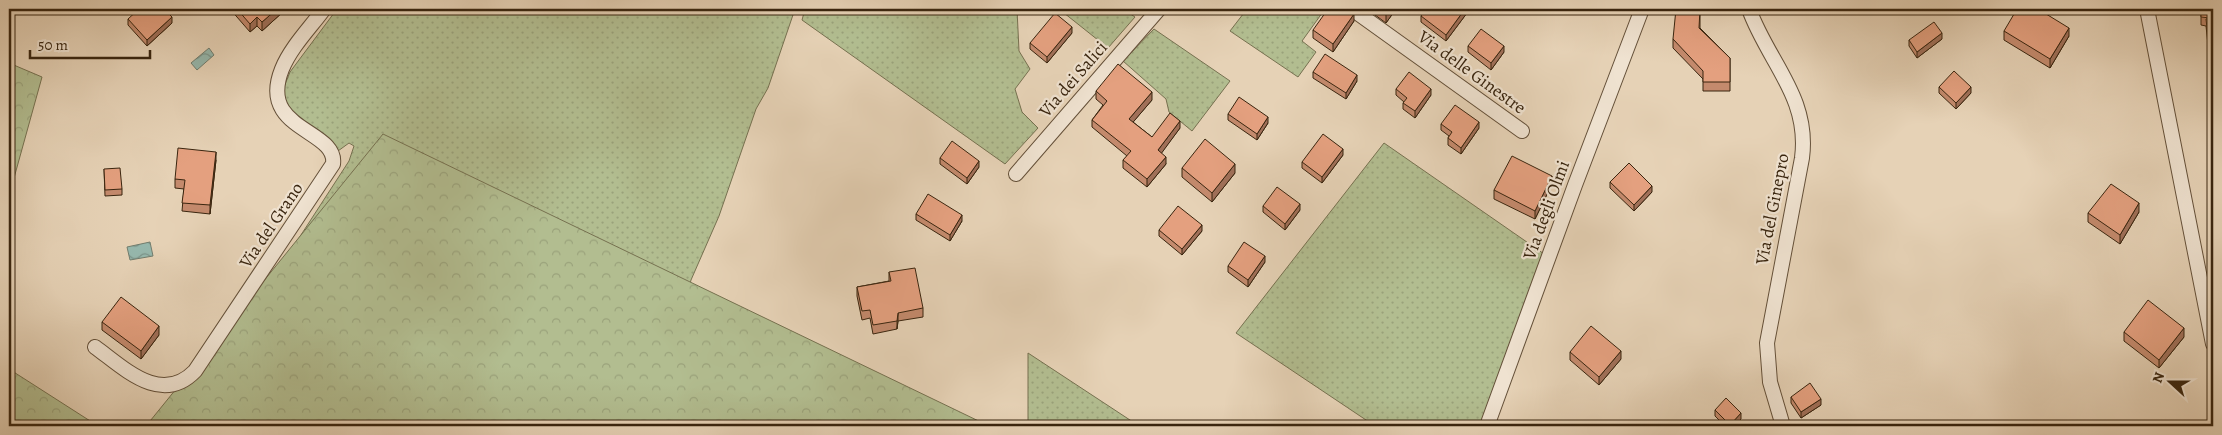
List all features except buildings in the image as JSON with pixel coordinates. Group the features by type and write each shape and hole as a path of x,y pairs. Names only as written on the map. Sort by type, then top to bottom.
{"street":[{"name":"Via del Grano","path":"95,347 147,383 173,385 185,380 195,371 333,164 333,156 326,146 288,117 280,105 277,92 280,75 287,59 324,9"},
{"name":"Via dei Salici","path":"1016,174 1159,9"},
{"name":"Via delle Ginestre","path":"1352,9 1522,131"},
{"name":"Via degli Olmi","path":"1487,426 1575,184 1642,9"},
{"name":"Via del Ginepro","path":"1749,9 1796,100 1804,132 1802,158 1767,343 1770,382 1783,426"},
{"path":"2147,9 2213,344"}],"green space":[{"path":"337,9 795,9 768,88 756,109 719,216 691,280 654,426 142,426 172,421 223,355 349,161 354,146 349,143 338,151 286,119 282,92 290,72"},
{"path":"805,9 1017,9 1019,51 1030,69 1015,89 1022,112 1038,128 1005,164 802,20"},
{"path":"1059,9 1123,9 1135,17 1108,48"},
{"path":"1247,9 1325,9 1302,41 1316,52 1298,77 1230,31"},
{"path":"1154,29 1230,81 1192,131 1169,112 1166,99 1123,61"},
{"path":"9,63 42,77 9,196"},
{"path":"383,134 989,426 146,426"},
{"path":"1384,143 1547,256 1482,426 1375,426 1236,333"},
{"path":"1028,353 1133,422 1138,426 1028,426"},
{"path":"9,369 98,426 9,426"}],"water":[{"path":"209,48 214,55 197,70 191,63"},
{"path":"150,242 153,256 130,260 127,247"}]}
